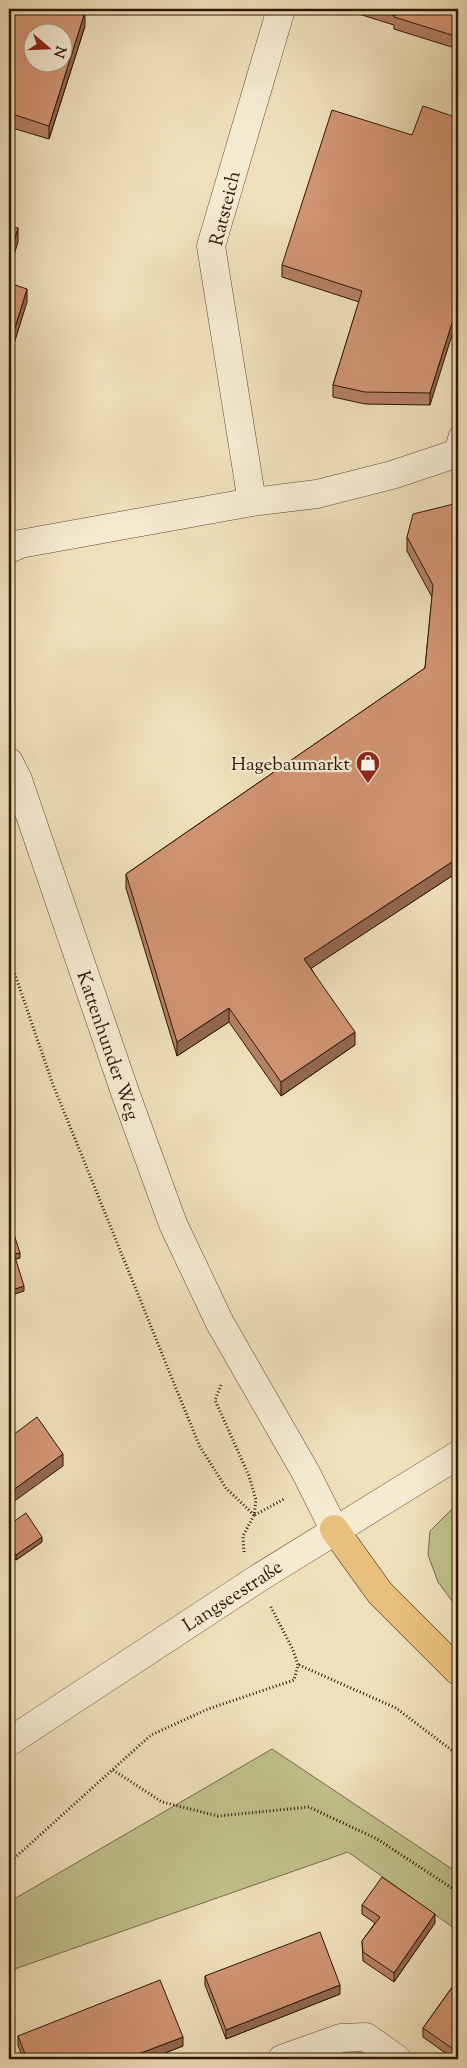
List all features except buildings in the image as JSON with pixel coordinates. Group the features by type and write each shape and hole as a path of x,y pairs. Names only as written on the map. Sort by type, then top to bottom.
{"main road":[{"path":"334,1529 380,1593 458,1671"}],"street":[{"name":"Ratsteich","path":"252,502 211,246 281,9"},
{"path":"9,549 20,544 252,502 317,494 392,475 456,448"},
{"name":"Kattenhunder Weg","path":"9,762 18,780 126,1095 173,1224 220,1323 306,1473 334,1529"},
{"name":"Langseestraße","path":"9,1742 334,1529 458,1455"},
{"path":"282,2059 341,2038 366,2037 397,2059"}],"path":[{"path":"9,957 52,1082 199,1446 226,1488 254,1515"},
{"path":"9,1863 151,1735 208,1709 294,1680 298,1665 293,1650 244,1554 244,1536 254,1515 256,1500 249,1476 215,1400 221,1383 244,1364"},
{"path":"298,1665 396,1708 458,1755"},
{"path":"113,1770 162,1802 218,1816 309,1807 377,1839 458,1892"}],"green space":[{"path":"458,1503 458,1609 438,1582 428,1555 430,1531"},
{"path":"272,1749 458,1873 458,1931 348,1852 9,1971 9,1902"},
{"path":"366,2050 369,2059 316,2059 340,2051"}],"place":[{"name":"Hagebaumarkt","path":"368,784"}]}
